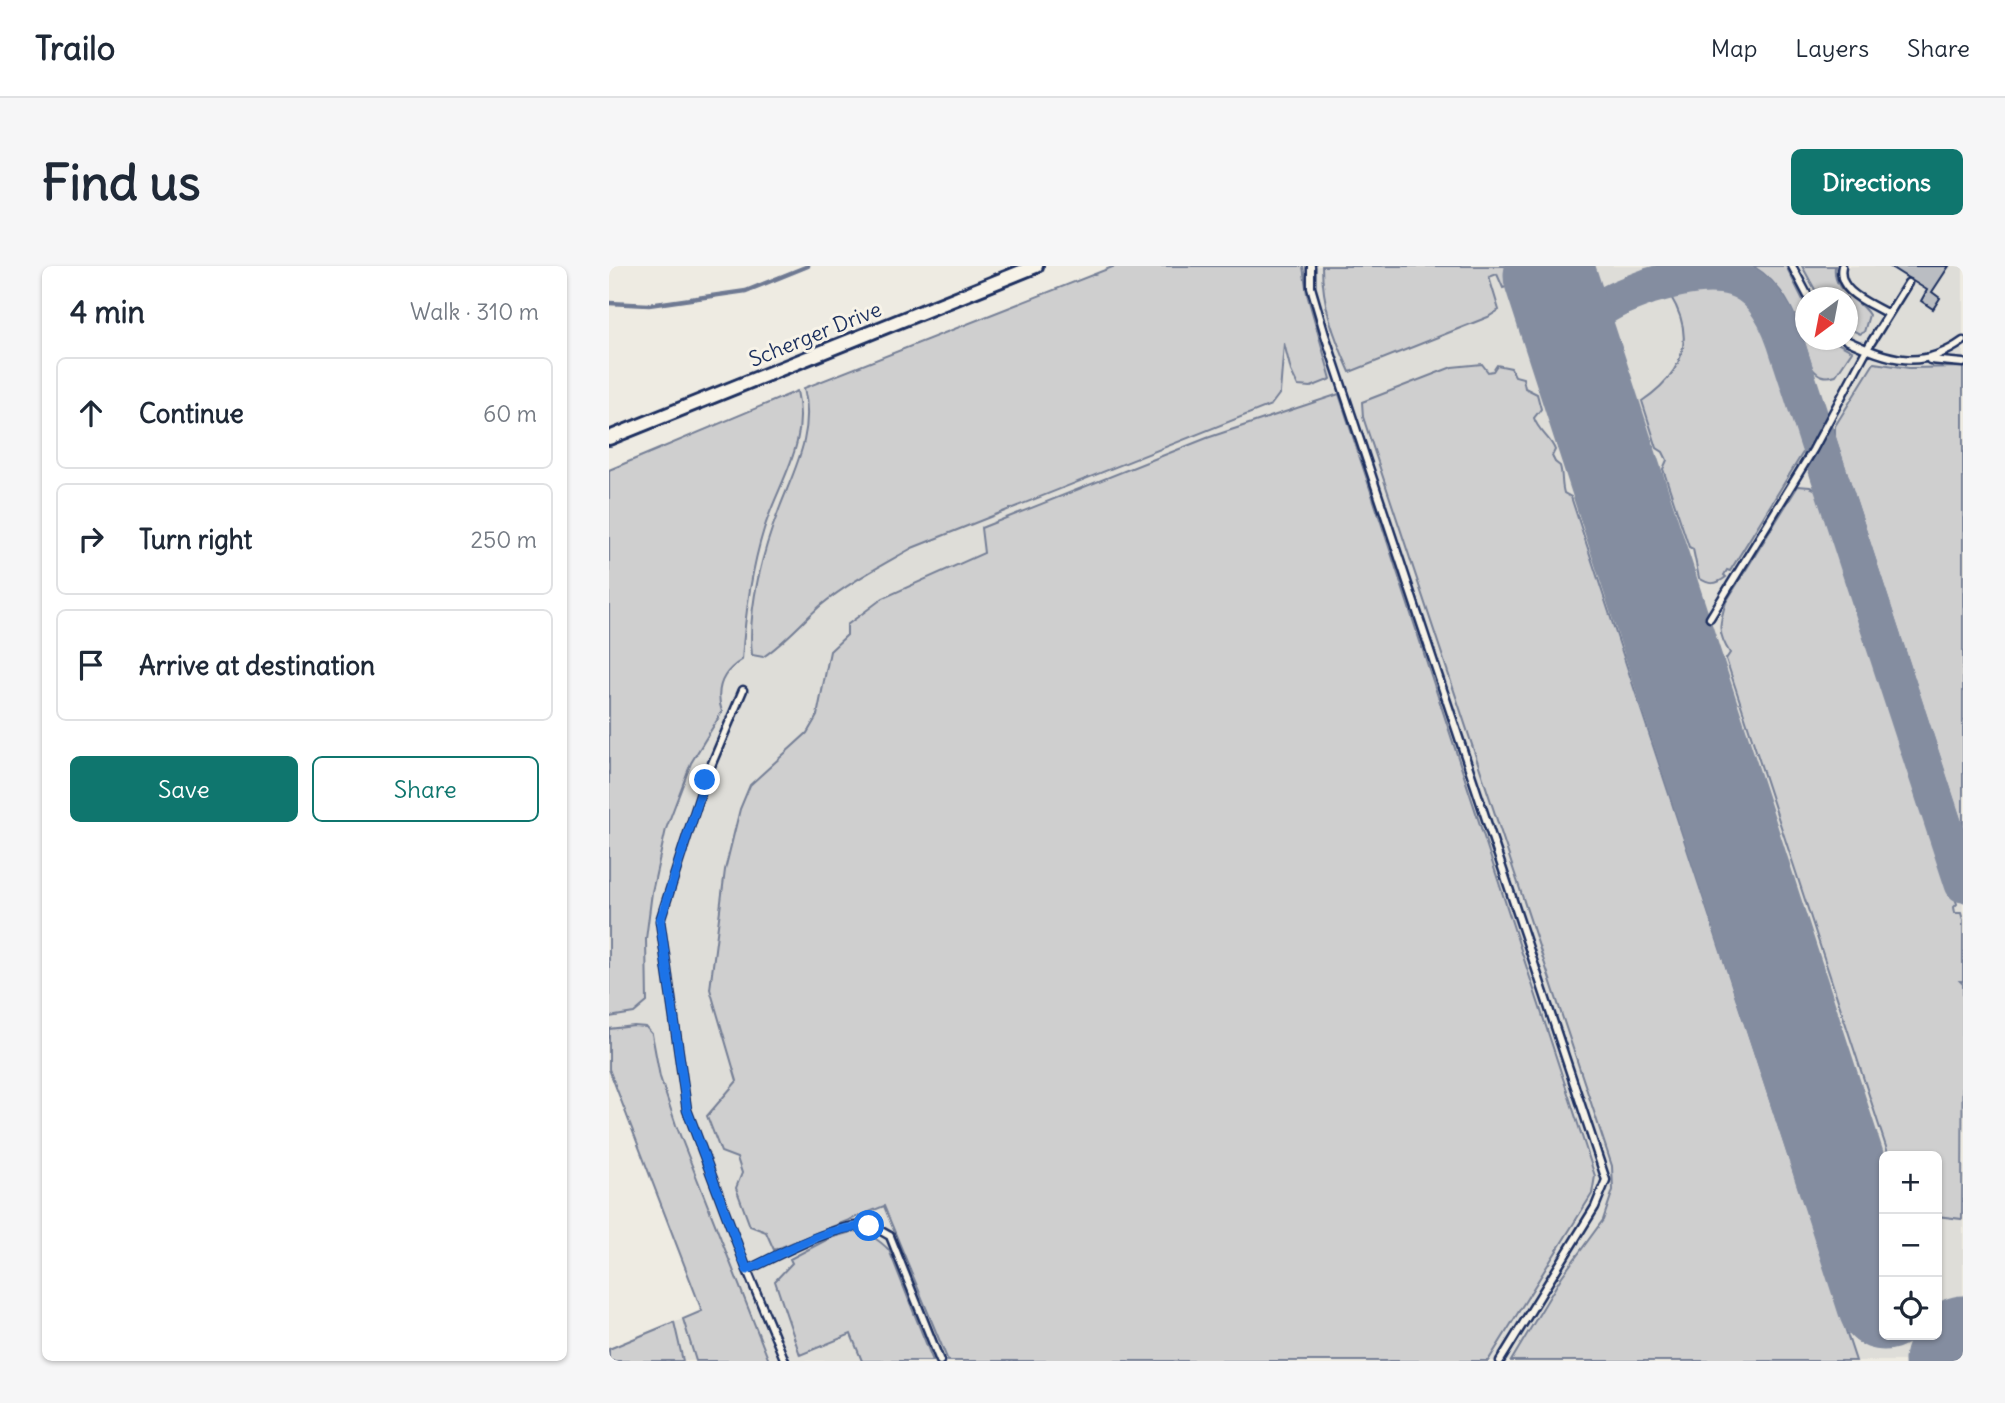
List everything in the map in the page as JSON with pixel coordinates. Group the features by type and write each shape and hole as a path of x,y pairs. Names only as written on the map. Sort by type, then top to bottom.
{"street":[{"name":"Scherger Drive","path":"609,438 1036,266"}],"lane":[{"path":"1311,266 1311,288 1325,335 1606,1180 1595,1207 1500,1361"},
{"path":"1792,266 1803,287"},
{"path":"1842,266 1841,279 1847,288 1888,314"},
{"path":"1710,618 1813,450 1867,349 1907,283"},
{"path":"1858,345 1899,359 1915,361 1949,351 1963,341"},
{"path":"1928,359 1963,363"},
{"path":"743,690 705,780 660,921 687,1110 747,1270 785,1361"},
{"path":"747,1270 813,1239 852,1226 869,1226 890,1236 940,1361"}],"shaded area":[{"path":"1115,266 1963,266 1963,1361 609,1361 609,1349 702,1311 609,1069 609,470 797,391"},
{"path":"1115,266 1303,266 1307,294 1331,379 1311,387 1298,386 1284,343 1280,393 1271,405 912,548 865,575 820,606 763,657 752,655 754,599 762,561 805,435 807,404 804,388"},
{"path":"1322,266 1576,266 1503,288 1497,274 1489,277 1499,310 1488,317 1350,372 1330,320 1324,294"},
{"path":"1753,266 1786,266 1796,287 1795,318 1777,286"},
{"path":"1802,266 1835,266 1835,275 1841,287 1814,287"},
{"path":"1709,283 1729,286 1740,292 1761,312 1807,446 1730,571 1727,570 1724,575 1726,577 1713,583 1699,578 1693,549 1689,547 1663,469 1667,460 1657,448 1642,401 1667,379 1681,354 1683,326 1670,295 1686,287"},
{"path":"1858,304 1869,315 1864,332 1860,334"},
{"path":"1806,350 1852,351 1836,375 1823,376 1812,368"},
{"path":"1874,363 1909,368 1963,367 1963,829 1835,437 1835,426"},
{"path":"1482,364 1488,372 1493,371 1497,365 1511,368 1515,376 1523,378 1525,388 1537,394 1541,409 1534,418 1555,450 1552,456 1560,466 1564,493 1571,497 1856,1361 1511,1361 1562,1276 1603,1220 1613,1190 1612,1166 1363,417 1362,402 1452,367"},
{"path":"797,391 800,410 796,445 759,545 749,594 742,660 729,670 722,682 719,696 722,712 691,763 666,829 652,892 646,939 647,1002 634,1013 609,1017 609,470"},
{"path":"1339,394 1595,1176 1592,1194 1488,1361 948,1361 884,1206 774,1250 766,1232 750,1226 736,1188 742,1173 737,1158 721,1152 707,1116 737,1081 710,989 725,870 740,809 750,785 807,733 817,716 830,651 847,635 847,625 883,598 984,553 981,528 1207,438"},
{"path":"1798,486 1821,492 1957,904 1954,907 1955,913 1961,913 1963,920 1963,981 1960,981 1963,984 1962,1219 1942,1217 1942,1151 1887,1151 1726,659 1730,653 1723,640 1721,628 1726,602"},
{"path":"646,1027 652,1034 660,1077 676,1125 769,1361 696,1361 683,1319 702,1311 609,1069 609,1029"},
{"path":"855,1231 873,1238 889,1250 933,1361 862,1361 851,1334 800,1355 775,1281 792,1263 790,1259 830,1238"},
{"path":"674,1322 683,1361 609,1361 609,1349"}],"building":[{"path":"1889,266 1949,266 1932,292 1940,298 1933,309 1921,301 1927,290"}],"waterway":[{"path":"609,303 649,305 746,291 808,266"}],"taxiway":[{"path":"1578,360 1580,343 1591,318 1621,297 1650,286 1697,276 1716,275 1734,278 1763,298 1785,341 1963,884"},
{"path":"1954,1361 1960,1347"}],"runway":[{"path":"1550,276 1879,1289"},
{"path":"1951,1361 1963,1342"}],"route":[{"path":"705,780 660,921 687,1110 747,1270 813,1239 852,1226 869,1226"}]}
